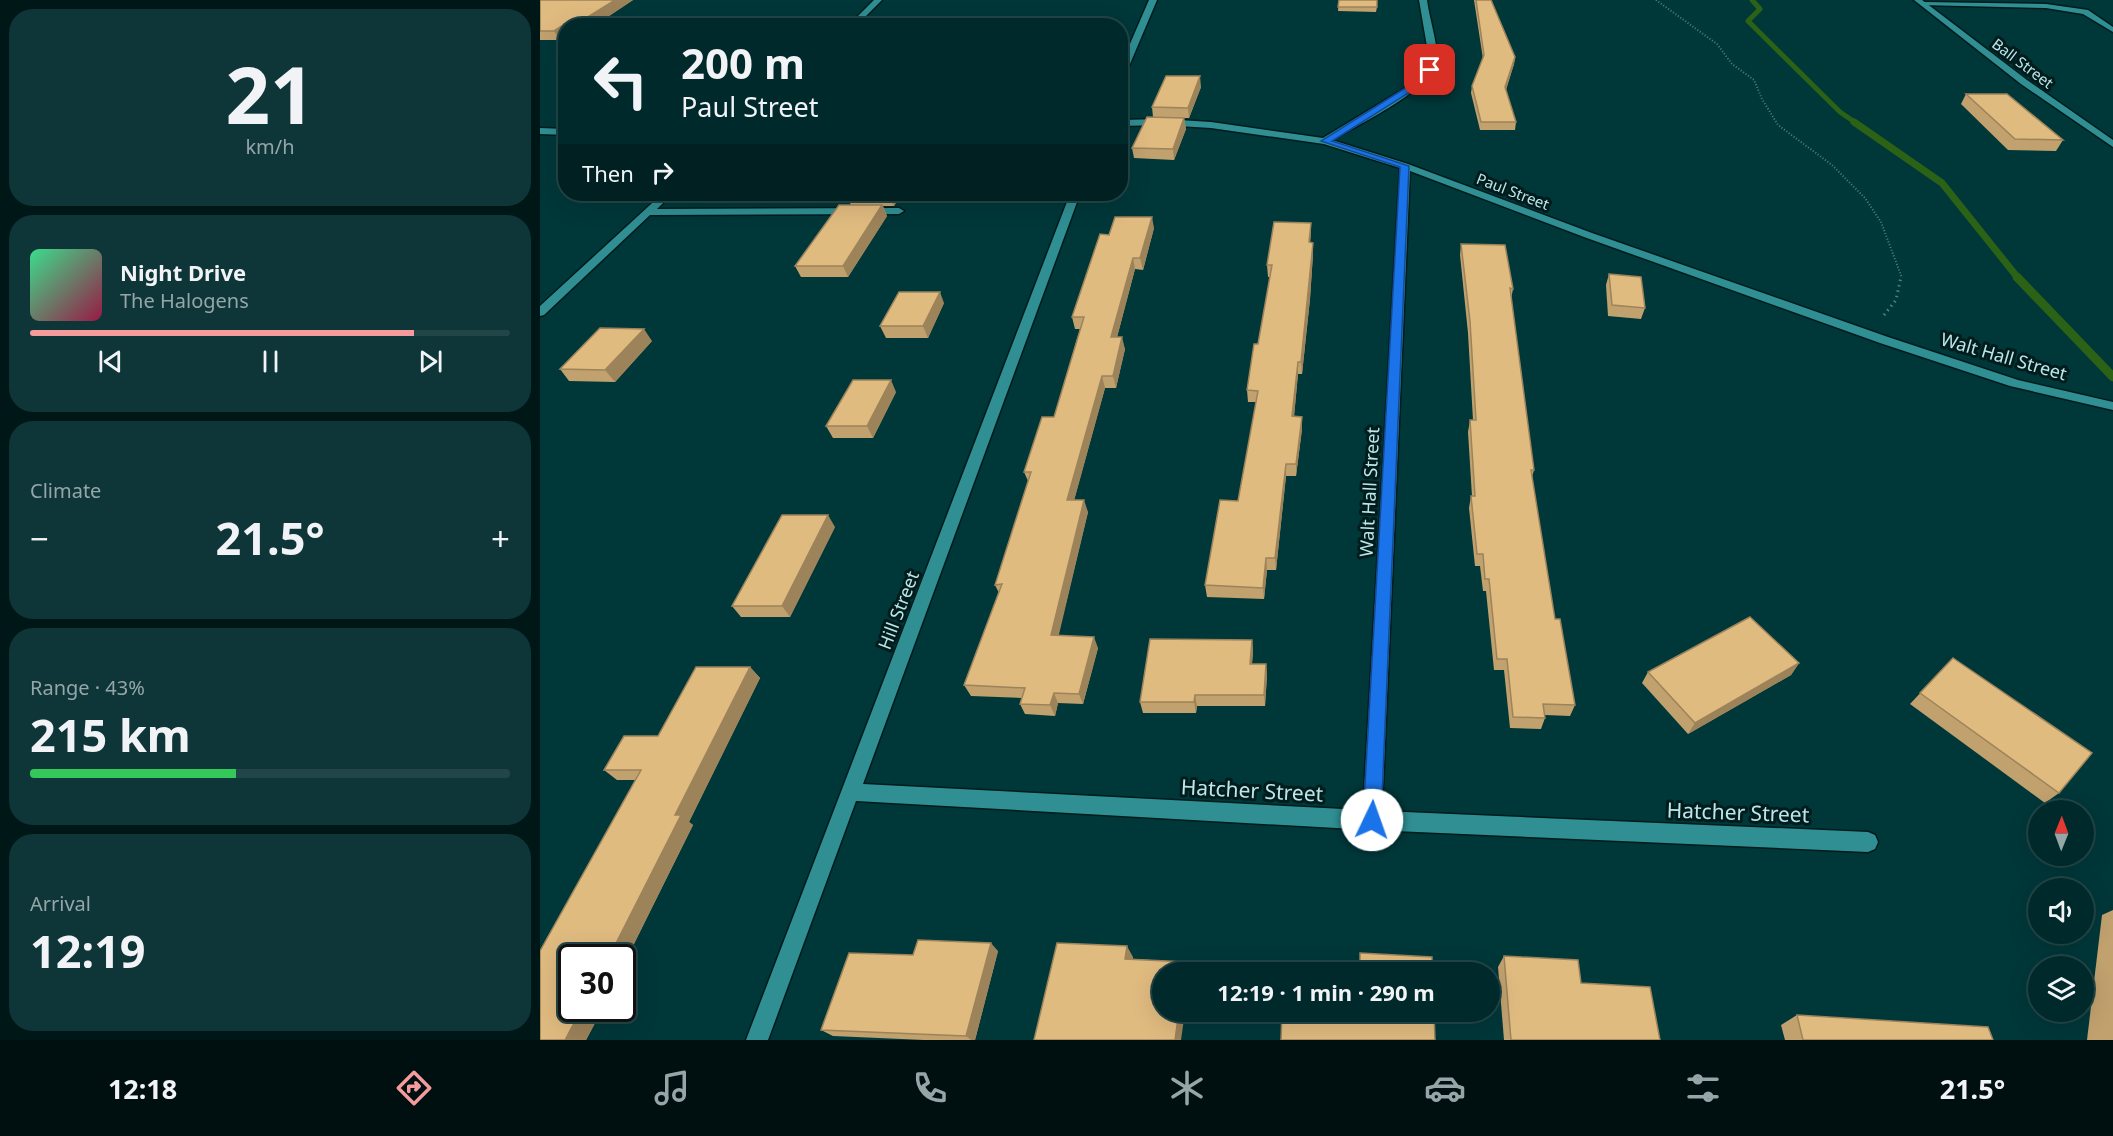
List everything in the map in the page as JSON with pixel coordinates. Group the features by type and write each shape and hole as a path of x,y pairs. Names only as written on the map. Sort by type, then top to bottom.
{"street":[{"path":"859,18 878,0"},
{"path":"1128,59 1153,0"},
{"path":"1325,141 1415,86 1430,70 1432,58 1423,0"},
{"path":"1921,2 2046,6 2085,12 2113,30"},
{"name":"Ball Street","path":"1921,2 2024,82 2113,144"},
{"name":"Paul Street","path":"1128,123 1211,125 1325,141 1405,166 1588,235 1884,340"},
{"path":"540,131 558,132"},
{"name":"Walt Hall Street","path":"1372,820 1405,166"},
{"path":"540,312 658,201"},
{"name":"Hill Street","path":"757,1040 1072,201"},
{"path":"645,212 899,211"},
{"name":"Walt Hall Street","path":"1884,340 2015,382 2113,405"},
{"name":"Hatcher Street","path":"850,792 1372,820 1868,842"}],"path":[{"path":"1656,0 1700,30 1717,45 1732,64 1754,80 1762,99 1779,125 1832,165 1864,198 1881,222 1902,279 1896,300 1884,315 1884,340"}],"building":[{"path":"615,0 586,18 558,18 558,28 554,31 540,31 540,1"},
{"path":"1339,0 1377,0 1377,7 1338,7"},
{"path":"1476,0 1491,0 1515,57 1505,87 1516,122 1481,122 1472,86 1484,55"},
{"path":"1166,76 1200,76 1188,108 1152,107"},
{"path":"1966,94 2007,94 2063,140 2015,139"},
{"path":"1147,117 1184,118 1173,149 1132,148"},
{"path":"839,205 882,205 843,266 795,266"},
{"path":"1115,217 1152,217 1140,258 1133,258 1111,337 1122,337 1113,376 1102,376 1067,500 1084,500 1051,635 1094,637 1079,694 1054,693 1050,705 1020,704 1025,688 964,685 1002,584 995,585 1031,472 1024,472 1042,417 1054,417 1084,317 1072,317 1100,234 1109,235"},
{"path":"1274,222 1311,223 1309,242 1313,243 1301,362 1298,362 1292,416 1302,417 1296,464 1286,464 1275,558 1266,558 1263,588 1205,585 1220,500 1238,501 1258,391 1247,390 1254,344 1258,344 1272,265 1267,265"},
{"path":"1461,244 1505,245 1513,289 1510,288 1534,470 1531,470 1555,619 1560,619 1575,705 1543,704 1545,718 1513,717 1507,659 1497,659 1489,579 1485,579 1483,554 1477,554 1471,496 1475,496 1470,420 1476,420 1470,321"},
{"path":"1609,274 1641,277 1645,308 1612,305"},
{"path":"899,292 940,292 923,326 880,326"},
{"path":"600,328 644,329 605,370 560,369"},
{"path":"853,380 891,380 867,426 826,426"},
{"path":"782,515 828,515 782,606 732,606"},
{"path":"1750,617 1799,663 1695,723 1648,672"},
{"path":"1150,639 1252,640 1250,664 1266,664 1264,695 1195,695 1194,702 1140,702"},
{"path":"1953,658 2092,753 2059,793 1920,693"},
{"path":"696,667 750,667 675,815 681,815 616,944 558,944 558,1022 575,1022 565,1040 540,1040 540,951 641,770 604,770 624,736 658,736"},
{"path":"918,940 991,943 966,1036 821,1030 849,953 913,955"},
{"path":"1057,943 1127,946 1125,959 1187,962 1152,962 1152,1022 1177,1022 1175,1040 1034,1040"},
{"path":"1360,953 1432,957 1432,962 1360,962"},
{"path":"1504,956 1578,960 1581,983 1650,987 1660,1040 1511,1040"},
{"path":"1797,1015 1988,1027 1993,1040 1803,1040"},
{"path":"1282,1022 1434,1022 1435,1040 1281,1040"}],"waterway":[{"path":"1752,0 1760,9 1748,21 1840,112 1856,123"},
{"path":"1854,122 1942,183 2018,278"},
{"path":"2017,277 2113,377"}],"route":[{"path":"1372,820 1405,166 1325,141 1415,86 1425,78 1430,70"}]}
